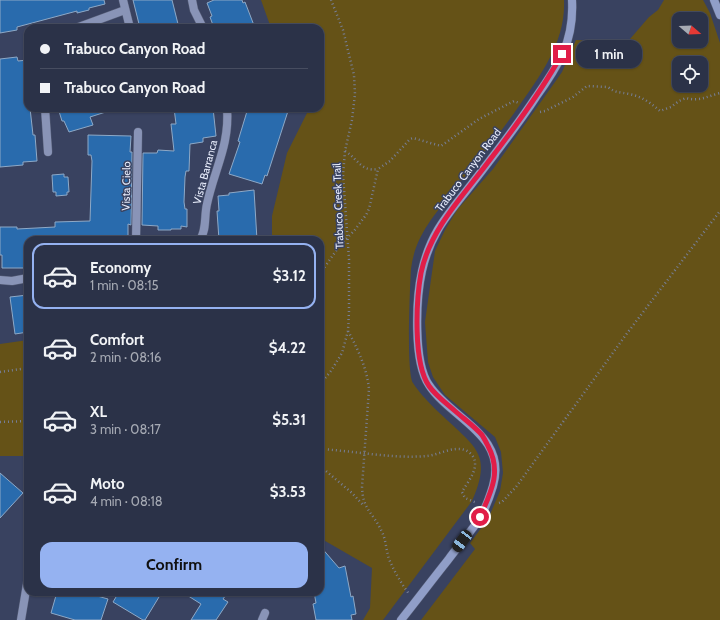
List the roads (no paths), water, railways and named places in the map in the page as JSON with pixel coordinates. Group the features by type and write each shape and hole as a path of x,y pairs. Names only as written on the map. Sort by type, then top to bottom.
{"main road":[{"name":"Trabuco Canyon Road","path":"401,620 480,517 493,484 495,469 493,455 483,436 440,398 429,386 423,374 418,351 418,298 421,274 428,249 440,225 529,108 562,54 569,33 572,0"},
{"path":"714,0 720,15"}],"street":[{"path":"123,0 129,24"},
{"path":"192,0 194,10 200,24"},
{"path":"87,24 125,10"},
{"path":"45,112 48,152"},
{"name":"Vista Barranca","path":"201,236 205,225 208,197 223,151 228,121 227,112"},
{"name":"Vista Cielo","path":"136,236 138,132"},
{"path":"0,280 12,281 24,279"},
{"path":"21,620 25,596"}]}
